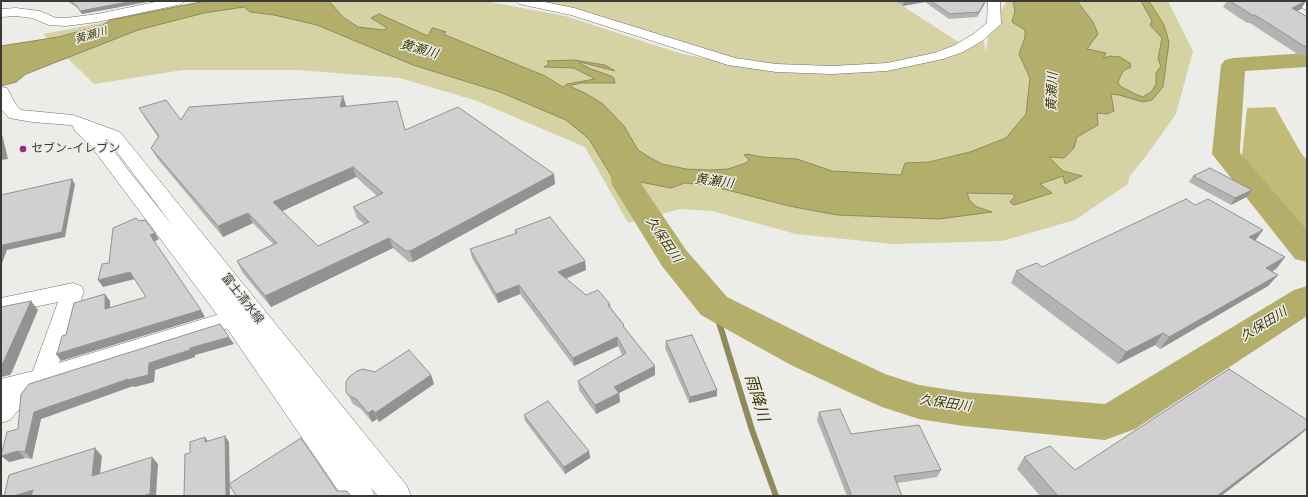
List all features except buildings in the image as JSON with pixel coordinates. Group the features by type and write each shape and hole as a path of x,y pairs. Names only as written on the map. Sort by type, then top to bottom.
{"main road":[{"name":"富士清水線","path":"5,99 15,114 32,117 54,117 73,120 114,136 396,496"},
{"name":"富士清水線","path":"73,120 98,142 121,174 233,318 360,496"}],"street":[{"path":"1,13 16,12 35,14 54,22 66,22 97,18 164,2 178,1"},
{"path":"523,1 574,12 733,62 776,68 832,70 887,67 938,56 958,49 977,38 994,24 994,1"},
{"path":"1295,1 1307,6"},
{"path":"1,306 73,291 34,380 1,413"},
{"path":"1,389 233,318"}],"shaded area":[{"path":"216,1 485,1 565,16 682,54 778,72 707,54 531,1 895,1 963,45 983,37 986,52 989,28 1007,1 1168,1 1193,51 1176,114 1129,177 1128,184 1075,220 1002,241 893,244 796,234 712,211 680,209 628,223 585,147 477,101 400,78 298,70 183,70 94,84 43,34"},
{"path":"1275,107 1301,153 1307,160 1307,234 1242,156 1247,108"}],"water":[{"name":"黄瀬川","path":"206,1 329,1 343,17 358,27 383,30 387,29 371,18 379,14 428,36 433,28 446,32 443,34 545,76 563,87 567,84 595,79 574,68 544,67 549,64 547,61 574,60 605,65 615,71 579,63 611,76 614,78 615,83 581,83 572,85 571,87 585,93 603,104 624,126 638,150 662,164 686,169 728,169 746,163 749,160 744,155 747,154 762,157 797,159 832,171 901,175 905,163 929,162 970,152 1006,138 1026,114 1030,78 1019,54 1025,37 1025,30 1012,22 1015,11 1013,1 1077,1 1093,22 1098,34 1087,49 1106,53 1103,58 1110,56 1120,57 1130,63 1131,67 1123,71 1118,82 1120,86 1143,97 1152,91 1156,84 1156,73 1161,66 1158,59 1162,38 1150,25 1152,21 1141,1 1149,1 1164,25 1169,42 1163,87 1152,100 1143,102 1111,94 1114,111 1107,114 1097,113 1098,125 1077,137 1074,148 1064,158 1049,157 1063,171 1082,176 1065,184 1063,176 1040,184 1052,193 1014,205 1010,202 1015,196 1012,194 967,193 970,201 977,207 992,212 939,219 837,215 789,206 708,185 685,183 671,188 635,181 615,182 589,139 566,120 500,92 413,65 317,25 274,15 250,12 244,7 204,13 138,30 26,74 16,82 1,86 1,46 58,37 103,25 110,20"}],"waterway":[{"name":"久保田川","path":"1307,60 1233,65 1226,148 1226,154 1229,158 1307,251"},
{"name":"久保田川","path":"609,139 623,165 627,185 674,258 714,306 803,353 871,385 919,402 964,409 1105,422 1120,417 1307,299"},
{"name":"雨降川","path":"714,306 752,430 776,496"}],"place":[{"name":"セブン-イレブン","path":"23,149"}]}
